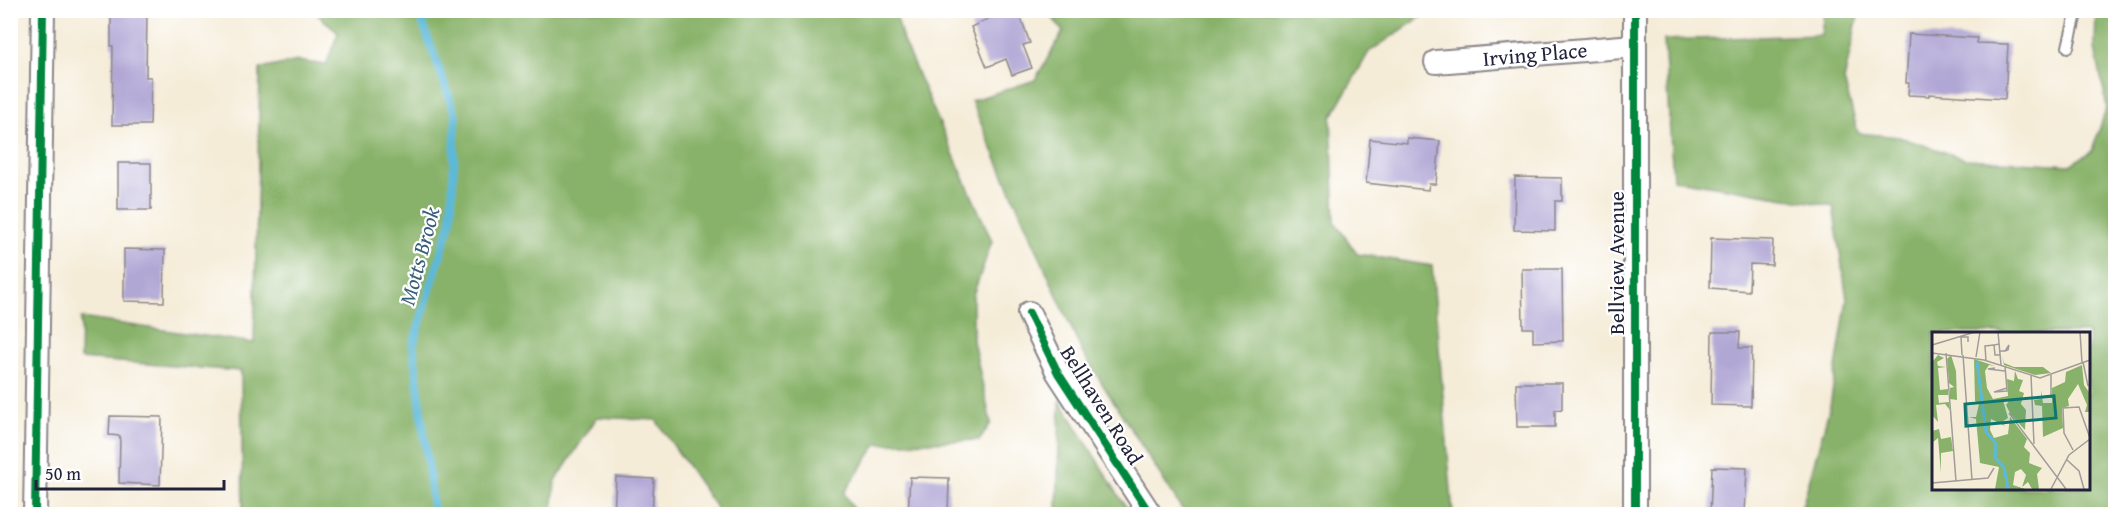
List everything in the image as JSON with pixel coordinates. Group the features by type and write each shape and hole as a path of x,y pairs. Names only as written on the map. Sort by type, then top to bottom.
{"street":[{"path":"35,514 43,10"},
{"name":"Bellview Avenue","path":"1635,10 1635,514"},
{"name":"Irving Place","path":"1436,62 1634,46"},
{"name":"Bellhaven Road","path":"1029,313 1058,373 1150,514"}],"lane":[{"path":"2068,47 2078,10"}],"green space":[{"path":"314,11 895,11 903,41 992,241 973,295 973,341 991,423 979,440 877,444 844,493 856,514 718,514 715,506 656,420 597,417 555,482 552,514 243,514 241,371 80,359 81,318 254,343 260,69 298,61 326,65 338,33"},
{"path":"1048,11 1426,11 1421,17 1369,52 1331,118 1335,222 1357,254 1432,266 1453,514 1185,514 1082,352 971,101 1035,80 1063,32"},
{"path":"1824,11 1859,11 1844,80 1858,133 1899,137 1966,159 2070,165 2092,151 2107,107 2095,48 2096,11 2115,11 2115,514 1800,514 1830,406 1847,299 1833,206 1673,179 1664,40 1821,35"},
{"path":"1060,400 1130,514 1057,514"}],"building":[{"path":"111,10 147,10 146,77 151,77 150,125 112,125"},
{"path":"1006,10 1018,10 1030,43 1023,45 1032,68 1012,75 1006,59 987,67 971,27"},
{"path":"1909,34 1977,38 1976,43 2008,44 2005,99 1929,94 1929,96 1908,95 1909,83 1906,83"},
{"path":"1407,138 1440,141 1436,184 1429,184 1428,190 1366,183 1370,139 1407,143"},
{"path":"118,163 151,163 151,210 118,210"},
{"path":"1515,177 1562,178 1562,201 1555,201 1555,231 1514,230"},
{"path":"1711,238 1773,240 1772,265 1750,264 1749,291 1710,288"},
{"path":"124,249 165,250 164,302 124,301"},
{"path":"1522,269 1562,269 1563,341 1533,342 1533,328 1523,328"},
{"path":"1712,332 1740,332 1739,348 1752,348 1751,406 1711,405"},
{"path":"1516,383 1562,383 1562,409 1555,410 1555,427 1517,427"},
{"path":"110,416 162,417 160,485 119,483 120,436 109,435"},
{"path":"1712,467 1747,468 1745,514 1710,514"},
{"path":"616,477 654,479 652,514 614,514"},
{"path":"910,477 949,478 948,514 908,514"}],"waterway":[{"name":"Motts Brook","path":"418,10 456,116 451,221 413,345 434,514"}],"cycle path":[{"path":"35,514 43,10"},
{"path":"1635,10 1635,514"},
{"path":"1029,313 1058,373 1150,514"}]}
